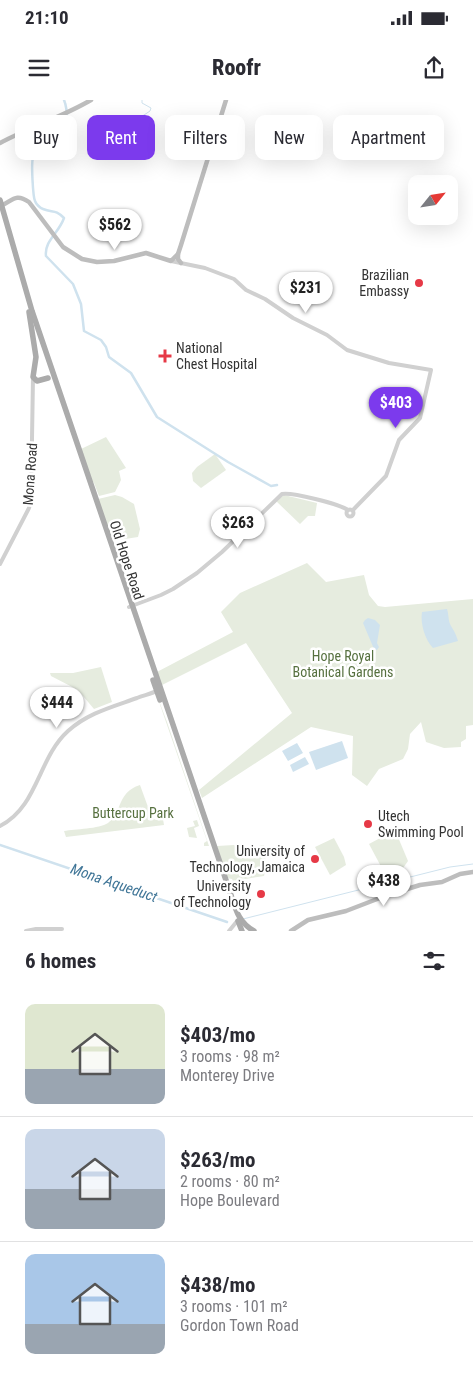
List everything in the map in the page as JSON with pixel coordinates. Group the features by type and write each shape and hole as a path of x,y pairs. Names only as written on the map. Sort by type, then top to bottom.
{"main road":[{"path":"0,142 92,100"},
{"path":"181,263 178,259 178,254 226,100"},
{"path":"51,368 51,376 36,379 36,357 30,317 1,206 17,197 23,198 29,202 66,249 88,261 114,261 146,253 171,261 178,254"},
{"name":"Old Hope Road","path":"1,206 51,368 158,689 240,921"},
{"path":"31,329 34,326 38,326"},
{"name":"Old Hope Road","path":"48,378 52,380 55,387 131,606"},
{"path":"291,931 308,920 346,911 422,884 442,882 464,873 473,872"},
{"path":"240,921 247,930"}],"street":[{"path":"131,606 161,596 211,562 282,494 287,493 336,505 348,510 347,514 351,516 354,513 353,510 386,476 399,440 420,418 431,370 389,362 347,350 326,334 293,318 265,299 246,290 234,279 205,268 171,261"},
{"name":"Mona Road","path":"0,564 29,508 31,500 32,388 36,379"},
{"path":"0,825 21,808 49,753 59,738 69,728 92,712 158,689"},
{"path":"229,931 240,921"},
{"path":"26,931 62,929"}],"green space":[{"path":"106,437 126,468 119,471 121,480 115,492 99,496 90,478 81,449"},
{"path":"215,454 226,470 201,488 193,481 192,473"},
{"path":"115,495 134,504 140,529 138,537 112,541 98,499"},
{"path":"284,495 317,503 315,516 308,516 300,524 276,501"},
{"name":"Hope Royal Botanical Gardens","path":"307,563 326,582 364,575 369,595 378,606 385,607 473,599 473,725 466,726 466,739 461,742 461,747 444,748 426,742 421,722 410,734 408,749 403,759 379,769 367,786 352,775 353,736 311,727 202,798 199,790 292,713 246,643 160,686 155,673 233,632 221,612 240,593"},
{"path":"101,667 112,702 94,709 78,690 51,676 50,673 73,673"},
{"path":"156,693 209,846 204,846 204,843 207,841"},
{"name":"Buttercup Park","path":"140,785 152,818 156,820 163,819 164,825 66,837 64,831 93,828 108,823 113,819 127,793 132,788"},
{"path":"197,820 199,826 194,828 197,838 189,837 187,828 195,826 193,821"},
{"path":"395,830 408,861 401,871 389,876 385,874 369,844"},
{"path":"334,838 346,865 330,875 315,847"},
{"path":"234,845 240,849 264,845 266,866 264,876 233,881 227,878 217,846"}],"water":[{"path":"447,609 450,624 458,641 433,648 424,631 422,612"},
{"path":"368,618 375,620 380,625 377,643 379,647 377,650 374,649 363,623"},
{"path":"342,741 348,758 316,770 309,752"},
{"path":"297,743 303,753 288,761 282,751"},
{"path":"305,757 309,764 293,772 290,765"}],"waterway":[{"path":"64,100 67,115 65,136 53,149 33,158 33,187 35,201 38,206 56,212 64,218 49,241 46,256 73,284 81,304 84,331 101,340 106,347 109,357 131,373 157,417 228,462 271,486 277,485"},
{"path":"142,100 142,103 151,108 144,115"},
{"name":"Mona Aqueduct","path":"0,845 227,922"},
{"path":"243,919 450,867 473,864"}],"place":[{"name":"Brazilian Embassy","path":"419,283"},
{"name":"National Chest Hospital","path":"165,356"},
{"name":"Utech Swimming Pool","path":"368,824"},
{"name":"University of Technology, Jamaica","path":"315,859"},
{"name":"University of Technology","path":"261,894"}]}
